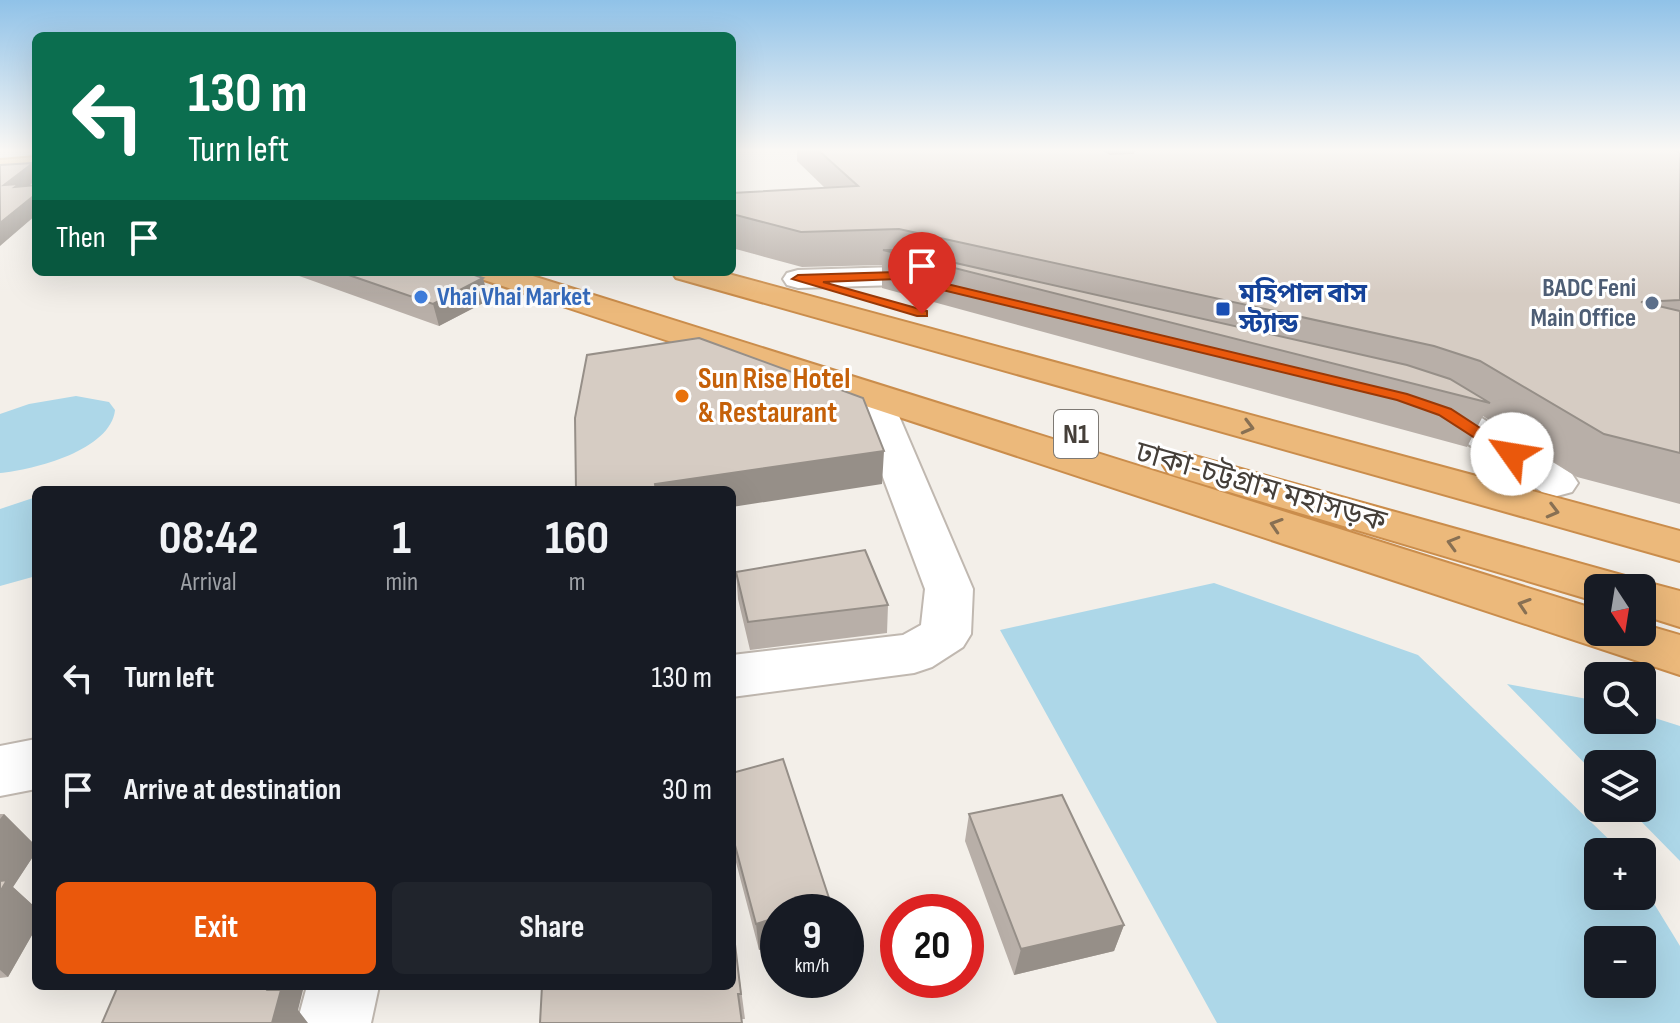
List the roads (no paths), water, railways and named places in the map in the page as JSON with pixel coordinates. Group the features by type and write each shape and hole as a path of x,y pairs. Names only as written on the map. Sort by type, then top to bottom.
{"highway":[{"path":"736,261 1680,517"},
{"path":"501,276 1584,624"},
{"name":"ঢাকা-চট্টগ্রাম মহাসড়ক","path":"560,276 874,375 1584,581"},
{"name":"ঢাকা-চট্টগ্রাম মহাসড়ক","path":"701,276 1680,546"},
{"path":"1656,602 1680,609"},
{"path":"1651,646 1680,655"}],"street":[{"path":"798,279 897,276 973,294"},
{"path":"1387,393 1445,412 1557,483"},
{"path":"736,675 914,653 945,634 949,589 871,395"},
{"path":"0,771 32,765"},
{"path":"334,1023 342,990"}],"water":[{"path":"76,396 109,402 115,410 110,424 100,436 69,455 32,468 0,473 0,414 29,404"},
{"path":"32,498 32,577 0,586 0,509"},
{"path":"1214,583 1418,655 1584,815 1584,822 1591,822 1608,838 1584,838 1584,910 1656,910 1656,907 1680,946 1680,1023 1217,1023 1000,630"},
{"path":"1507,684 1584,698 1584,734 1656,734 1656,718 1680,726 1680,861 1642,822 1656,822 1656,750 1584,750 1584,763"}],"place":[{"name":"Vhai Vhai Market","path":"421,297"},
{"name":"BADC Feni Main Office","path":"1652,303"},
{"name":"মহিপাল বাস স্ট্যান্ড","path":"1223,309"},
{"name":"Sun Rise Hotel & Restaurant","path":"682,396"}]}
